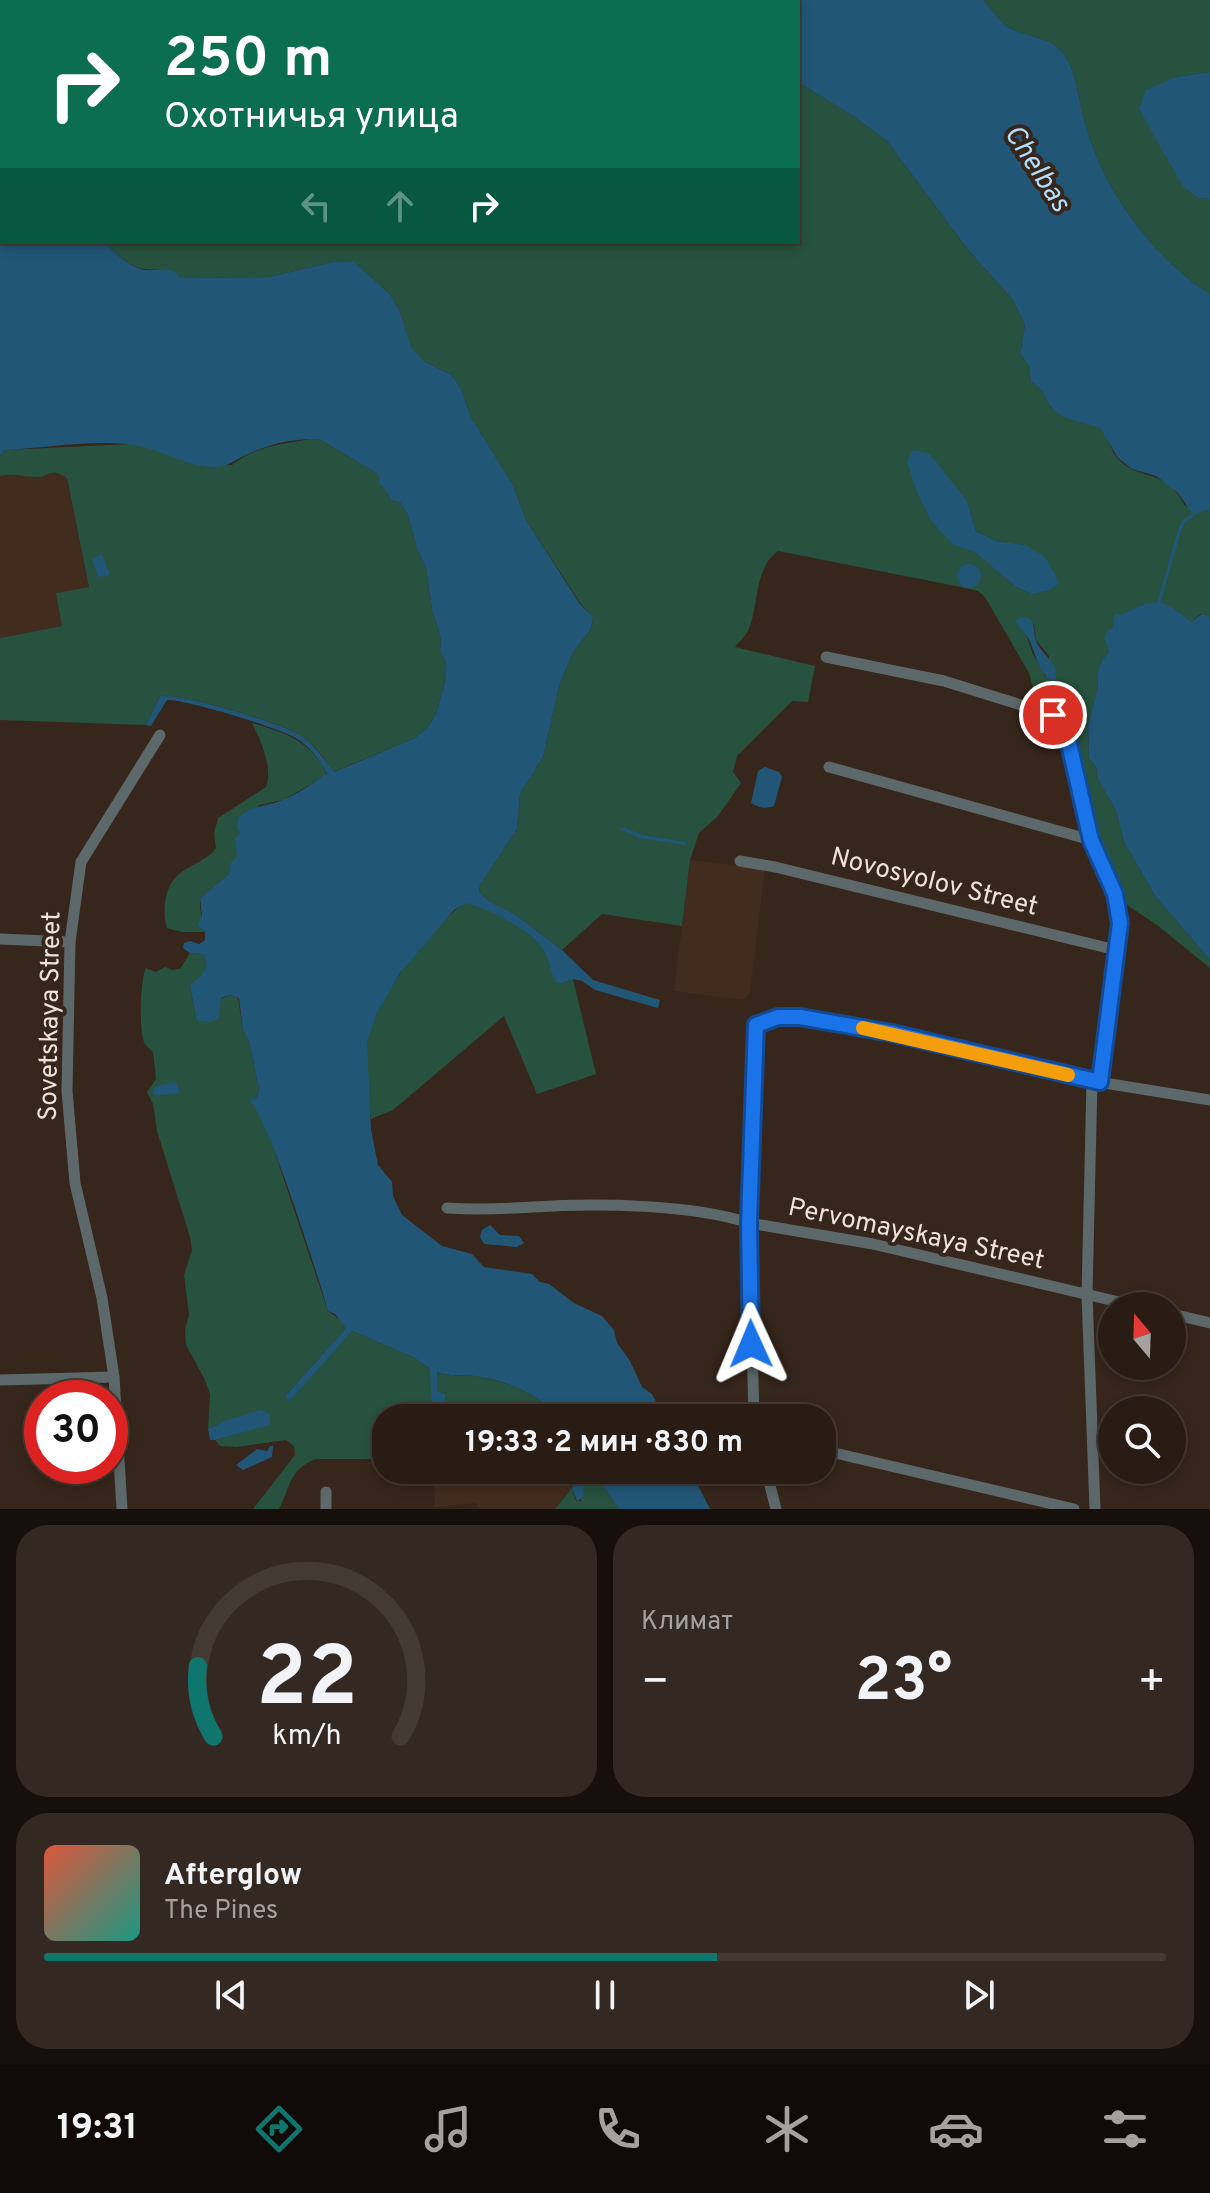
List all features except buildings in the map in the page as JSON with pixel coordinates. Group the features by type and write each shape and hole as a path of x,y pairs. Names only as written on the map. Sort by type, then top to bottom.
{"street":[{"path":"826,657 944,681 1053,715 1065,726 1091,840 1119,908 1116,950 1096,1081 1087,1295 1095,1509"},
{"name":"Sovetskaya Street","path":"122,1509 114,1377 102,1298 75,1183 67,1091 70,942 81,862 160,735"},
{"path":"829,767 1091,840"},
{"name":"Novosyolov Street","path":"740,861 1116,950"},
{"path":"0,939 70,942"},
{"path":"754,1404 749,1223 756,1025 778,1017 800,1017 892,1033 1096,1081 1210,1100"},
{"name":"Pervomayskaya Street","path":"447,1208 486,1211 591,1206 665,1209 729,1217 873,1244 1098,1297"},
{"path":"1186,1317 1210,1323"},
{"path":"0,1380 114,1377"},
{"path":"836,1453 1074,1509"},
{"path":"770,1484 776,1509"},
{"path":"326,1492 326,1509"}],"shaded area":[{"path":"46,472 62,474 67,478 89,588 63,626 0,638 0,476 17,474 37,477"},
{"path":"690,860 765,869 750,993 742,1000 674,991"},
{"path":"434,1484 573,1484 555,1509 478,1509 476,1503 435,1507"}],"green space":[{"path":"983,0 1210,0 1210,72 1175,77 1139,109 1198,198 1210,199 1210,294 1168,261 1132,220 1117,197 1093,148 1075,78 1063,53 1052,43 1008,27"},
{"path":"800,83 853,116 887,141 969,251 1013,300 1025,325 1020,354 1029,366 1031,382 1043,389 1051,408 1099,427 1116,456 1128,467 1170,486 1185,506 1210,511 1210,617 1201,614 1191,622 1175,612 1144,604 1115,620 1109,652 1097,673 1098,687 1088,725 1089,758 1116,811 1124,842 1155,896 1210,960 1210,968 1127,905 1095,833 1070,721 1055,709 1037,703 1029,673 985,597 978,591 956,586 778,551 764,568 748,631 735,647 815,666 808,702 792,701 737,756 733,772 741,783 718,816 699,833 690,860 682,926 602,914 562,950 515,914 489,901 479,892 480,885 517,829 520,794 543,757 560,683 574,651 591,629 593,618 526,520 513,485 471,417 461,389 452,375 425,362 410,348 400,312 390,294 353,261 333,262 269,277 182,278 168,270 134,266 107,244 800,244","holes":["967,501 976,531 996,541 1024,545 1031,594 1016,587 976,552","1034,624 1036,640 1049,656 1046,677 1026,634"]},
{"path":"311,439 321,440 378,474 379,484 391,500 401,503 408,516 426,568 432,609 441,639 440,650 446,663 446,678 436,714 427,728 415,738 333,772 323,757 300,735 230,710 171,696 160,696 146,725 0,720 0,638 62,626 56,593 89,587 67,478 53,473 39,477 0,476 0,456 5,450 130,444 157,449 197,464 232,465 259,450"},
{"path":"252,723 286,735 305,746 321,763 327,775 283,800 259,805 242,833 230,873 200,898 205,932 182,932 167,928 166,900 174,879 216,848 214,834 218,818 266,787 267,763"},
{"path":"467,902 498,915 529,934 544,950 558,979 562,983 573,979 596,1074 537,1094 504,1016 393,1110 371,1119 365,1059 373,1022 408,963 438,926"},
{"path":"190,953 203,954 207,960 207,968 190,987 196,1018 219,1007 221,999 229,995 238,998 259,1089 257,1098 250,1100 257,1106 271,1141 328,1311 344,1322 346,1328 286,1395 352,1331 413,1357 431,1370 432,1404 372,1404 372,1459 315,1459 295,1474 279,1509 253,1509 295,1455 294,1446 286,1440 236,1447 220,1446 215,1440 249,1430 222,1422 208,1429 210,1394 186,1345 185,1330 189,1315 184,1275 192,1250 157,1131 153,1104 147,1092 156,1079 153,1052 146,1045 141,1027 142,983 146,968 156,972 165,967 180,969"},
{"path":"437,1372 499,1381 532,1395 544,1404 445,1404 445,1394 438,1393"},
{"path":"584,1484 601,1484 619,1509 555,1509 572,1488 576,1501 581,1501"}],"water":[{"name":"Chelbas","path":"800,0 983,0 1008,27 1058,47 1072,69 1093,148 1117,197 1132,220 1168,261 1210,294 1210,511 1193,515 1178,493 1156,476 1132,469 1118,458 1100,428 1067,418 1051,407 1042,390 1031,382 1029,366 1020,354 1025,325 1013,300 969,251 887,141 800,83"},
{"path":"1210,72 1210,199 1198,198 1182,185 1139,109 1146,90 1175,77"},
{"path":"0,244 107,244 136,267 166,269 182,278 269,277 333,262 353,261 390,294 400,312 411,348 425,362 452,375 461,389 471,417 513,485 526,520 580,604 593,617 591,629 574,651 560,683 543,757 520,794 517,829 480,885 479,892 489,901 515,914 562,950 593,980 660,1000 658,1008 595,990 582,981 556,982 544,951 530,935 498,916 467,903 454,910 400,973 377,1013 367,1041 371,1129 378,1165 392,1182 393,1196 402,1215 442,1246 472,1254 484,1267 532,1274 574,1303 602,1316 614,1330 617,1343 630,1361 642,1387 652,1394 657,1404 544,1404 532,1395 499,1381 437,1372 438,1392 445,1394 445,1404 431,1404 430,1369 413,1357 352,1331 291,1399 286,1399 286,1395 346,1328 335,1314 328,1311 280,1164 249,1100 257,1098 259,1089 249,1041 243,1030 239,998 229,995 221,998 219,1018 211,1022 199,1021 190,986 204,972 206,959 203,954 190,953 183,948 184,943 199,944 205,940 205,932 198,924 202,916 200,898 230,873 230,864 237,856 235,838 241,833 237,827 238,818 253,808 292,796 327,774 308,747 299,740 213,709 167,700 151,726 146,725 160,696 209,704 273,723 300,735 334,772 415,738 427,728 436,714 446,678 446,663 440,650 441,639 432,609 426,568 408,516 401,503 391,500 379,484 378,474 321,440 271,445 216,467 196,465 144,447 119,443 5,450 0,456"},
{"path":"913,450 930,454 967,501 976,531 996,541 1025,545 1045,557 1060,583 1050,590 1031,594 1016,587 975,552 952,544 930,519 915,487 907,461"},
{"path":"102,554 110,575 98,577 92,559"},
{"path":"969,564 980,571 981,576 974,587 969,588 958,581 957,576 964,565"},
{"path":"1159,602 1191,622 1202,614 1210,617 1210,960 1155,896 1124,842 1116,811 1089,758 1088,725 1098,687 1097,673 1109,652 1105,638 1107,631 1113,628 1115,614 1121,615 1144,604"},
{"path":"1021,617 1032,622 1036,641 1052,663 1056,680 1047,677 1039,666 1027,636 1017,623 1016,620"},
{"path":"765,767 779,772 782,777 774,806 765,808 751,803 758,771"},
{"path":"623,827 643,835 685,842 685,845 639,838 620,829"},
{"path":"177,1083 180,1093 154,1096 153,1088"},
{"path":"490,1225 500,1235 519,1236 524,1243 517,1247 484,1244 480,1237 482,1230"},
{"path":"260,1410 270,1414 270,1425 210,1440 208,1429"},
{"path":"273,1446 272,1457 243,1470 236,1465 257,1449 267,1451"},
{"path":"573,1484 584,1484 583,1498 577,1501"},
{"path":"601,1484 697,1484 710,1509 619,1509"}],"waterway":[{"path":"1159,602 1180,529 1184,521 1193,515"}],"slow traffic":[{"path":"863,1028 1068,1075"}],"route":[{"path":"751,1344 749,1223 756,1025 778,1017 800,1017 892,1033 1100,1082 1120,923 1119,908 1091,840 1065,726 1053,715"}]}
